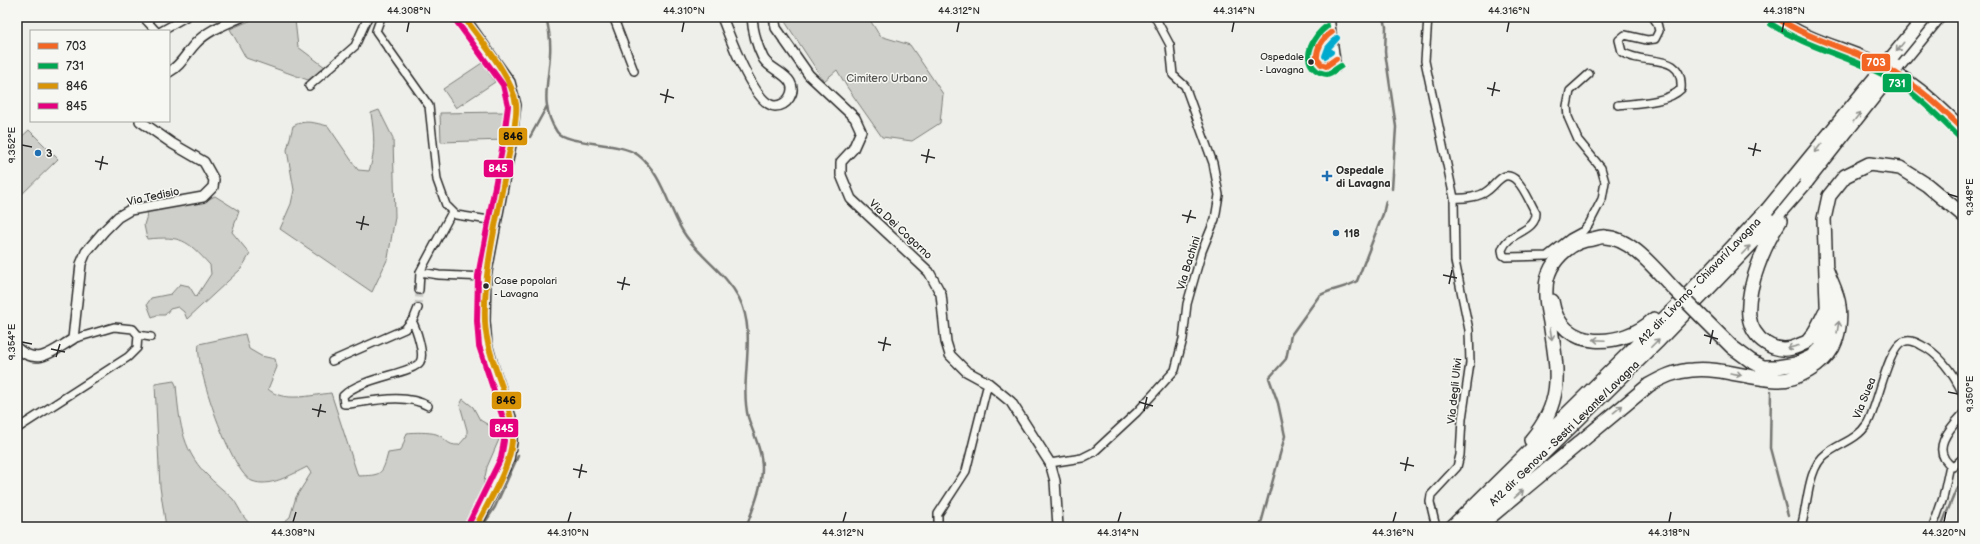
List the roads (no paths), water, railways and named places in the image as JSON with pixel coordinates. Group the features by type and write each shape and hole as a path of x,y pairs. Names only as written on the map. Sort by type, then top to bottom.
{"highway":[{"name":"A12 dir. Livorno - Chiavari/Lavagna","path":"1453,527 1680,303 1750,229 1925,17"},
{"path":"1826,310 1817,330 1808,342 1791,349 1775,349 1763,342 1753,329 1749,314 1751,296 1764,249 1805,184 1938,17"},
{"path":"1485,495 1541,428 1548,416 1555,398 1555,357 1546,289 1548,273 1557,257 1569,248 1585,240 1606,237 1637,250 1732,347 1751,361 1763,367 1777,368 1796,364 1811,357 1820,348 1828,330 1826,310 1824,219 1829,196 1845,176 1869,164 1900,168 1927,185 1963,214"},
{"name":"A12 dir. Genova - Sestri Levante/Lavagna","path":"1468,527 1659,340 1756,240 1805,184"},
{"path":"1569,248 1554,271 1550,288 1554,309 1560,320 1571,332 1583,338 1597,341 1612,341 1640,330 1652,321 1715,259 1750,229"},
{"path":"1478,527 1649,385 1675,372 1693,369 1714,370 1778,380 1799,376 1817,365 1832,348 1840,326 1839,304 1826,268"}],"main road":[{"path":"1776,17 1807,37 1873,61 1904,77 1926,93 1963,129"}],"street":[{"path":"143,17 155,30"},
{"path":"163,30 186,17"},
{"path":"170,71 183,61 190,49 203,36 241,17"},
{"path":"309,86 355,46 368,17"},
{"path":"381,17 376,31 429,106 437,180 446,205 456,215 496,221"},
{"path":"464,17 510,82 516,105 511,145 486,278 485,321 487,344 512,420 512,442 509,460 476,527"},
{"path":"722,17 755,90 766,103 771,105 782,105 790,97 791,86 789,81 763,60 753,35 752,17"},
{"name":"Via Dei Cogorno","path":"774,17 776,28 809,76 855,118 861,131 853,149 841,162 841,174 851,199 929,272 942,294 946,342 950,355 966,371 988,383 1011,402 1050,463 1055,481 1058,527"},
{"name":"Via Bachini","path":"1050,463 1082,458 1094,452 1137,412 1175,370 1183,339 1189,296 1202,251 1215,219 1219,196 1213,163 1185,86 1173,75 1170,45 1155,17"},
{"path":"1330,17 1337,68"},
{"name":"Via degli Ulivi","path":"1428,17 1425,61 1454,198 1455,261 1469,330 1470,363 1462,419 1460,455 1457,467 1430,495 1430,502 1436,527"},
{"path":"1618,105 1645,102 1666,97 1676,94 1681,89 1682,79 1678,70 1671,63 1630,57 1622,52 1619,40 1625,35 1647,40 1655,39 1659,31 1657,23 1653,17"},
{"path":"614,19 634,71"},
{"path":"1332,32 1323,41 1316,55 1318,62 1326,66 1336,59"},
{"path":"1454,198 1462,199 1486,193 1498,179 1503,176 1511,176 1517,181 1536,213 1536,219 1533,224 1506,240 1502,250 1503,255 1506,257 1547,256 1561,244 1583,231 1589,224 1602,199 1605,182 1601,168 1578,140 1568,117 1567,106 1570,91 1589,74"},
{"name":"Via Tedisio","path":"73,339 81,264 86,252 104,231 118,217 130,210 203,197 213,187 214,180 204,162 173,144 141,122"},
{"path":"419,290 420,272 452,212"},
{"path":"420,272 439,275 486,278"},
{"path":"332,361 405,329 412,321 418,308"},
{"path":"412,321 416,328 420,349 421,360 419,364 397,373 364,382 349,390 343,396 343,402 344,404 349,404 378,400 418,400 428,406"},
{"path":"17,348 26,356 42,358 73,339 114,327 133,329 138,335 151,337"},
{"path":"18,428 128,357 137,348 138,335"},
{"name":"Via Suea","path":"1801,527 1806,512 1815,467 1825,454 1858,435 1867,423 1877,400 1888,362 1897,346 1904,341 1914,342 1928,348 1940,359 1958,384 1963,394"},
{"path":"938,527 938,514 966,471 988,383"},
{"path":"1963,414 1949,430 1942,442 1942,455 1946,462 1953,467 1963,458"},
{"path":"1933,527 1943,498 1950,465"}],"waterway":[{"path":"546,17 550,44 546,93 548,112 551,122 557,132 562,136 571,139 619,147 638,155 646,162 658,180 677,221 688,239 695,248 719,271 739,298 747,327 748,342 745,387 748,417 762,461 762,476 759,491 746,527"},
{"path":"1384,17 1386,27 1385,52 1396,127 1392,189"},
{"path":"530,137 547,106"},
{"path":"1260,527 1285,436 1278,403 1269,378 1286,359 1291,335 1319,296 1357,281 1383,214 1386,201"},
{"path":"1771,391 1770,448 1788,516"},
{"path":"482,527 495,507 518,456"},
{"path":"1941,527 1956,490 1963,481"}],"tunnel":[{"path":"418,308 419,290"}],"place":[{"name":"Ospedale - Lavagna","path":"1311,62"},
{"name":"3","path":"38,153"},
{"name":"Ospedale di Lavagna","path":"1327,176"},
{"name":"118","path":"1336,233"},
{"name":"Case popolari - Lavagna","path":"486,286"}],"park label":[{"name":"Cimitero Urbano","path":"887,78"}]}
